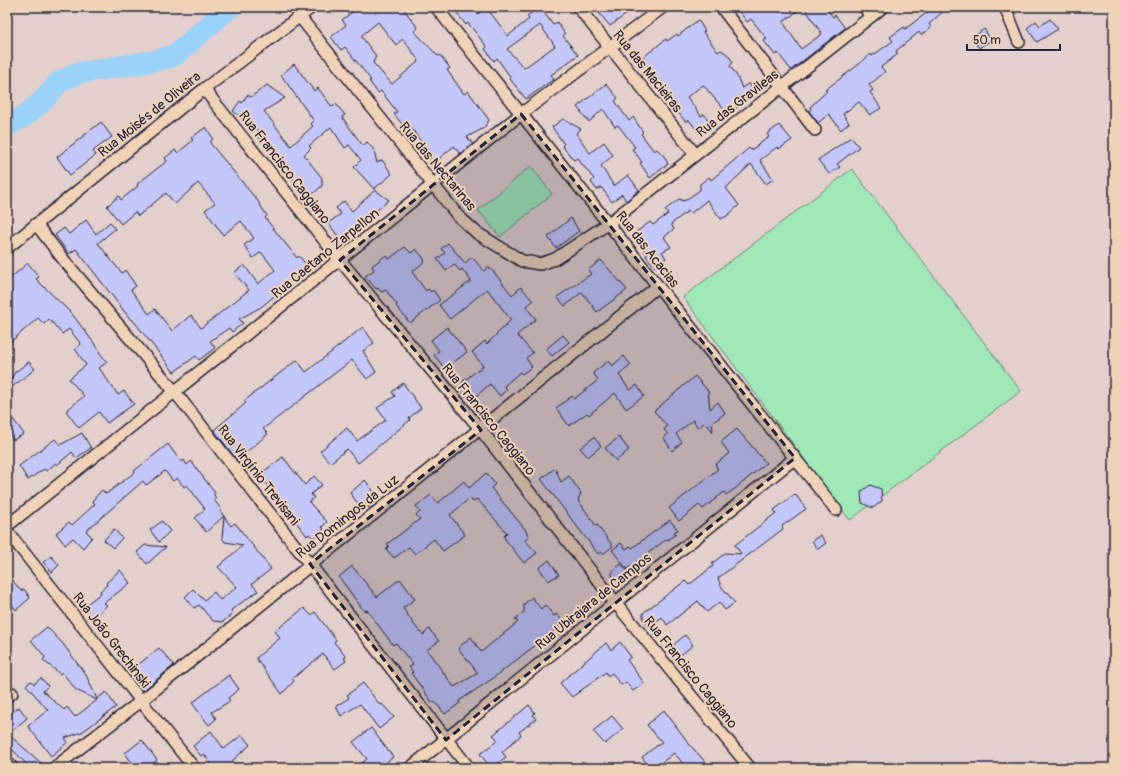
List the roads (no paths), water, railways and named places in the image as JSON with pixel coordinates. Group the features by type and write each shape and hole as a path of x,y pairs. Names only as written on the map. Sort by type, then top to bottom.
{"street":[{"name":"Rua Moisés de Oliveira","path":"7,248 204,89 312,7"},
{"name":"Rua das Acacias","path":"436,7 836,510"},
{"name":"Rua das Macieiras","path":"578,7 695,154"},
{"name":"Rua Caetano Zarpellon","path":"7,526 521,114 663,7"},
{"path":"721,7 816,130"},
{"path":"864,7 871,16"},
{"name":"Rua das Gravileas","path":"609,223 883,7"},
{"path":"1005,7 1019,42"},
{"name":"Rua das Nectarinas","path":"300,16 433,186 458,216 477,233 522,261 540,264 555,259 609,223"},
{"name":"Rua Francisco Caggiano","path":"204,89 340,260 481,430 615,602 750,768"},
{"name":"Rua Virgínio Trevisani","path":"36,224 63,259 175,392 469,768"},
{"name":"Rua Domingos da Luz","path":"54,768 142,701 310,564 481,430 658,286"},
{"name":"Rua Ubirajara de Campos","path":"410,768 795,458"},
{"name":"Rua João Grechinski","path":"7,531 194,768"},
{"path":"7,761 12,768"}],"waterway":[{"path":"7,125 22,118 43,101 59,82 78,73 158,60 175,55 230,7"}]}
